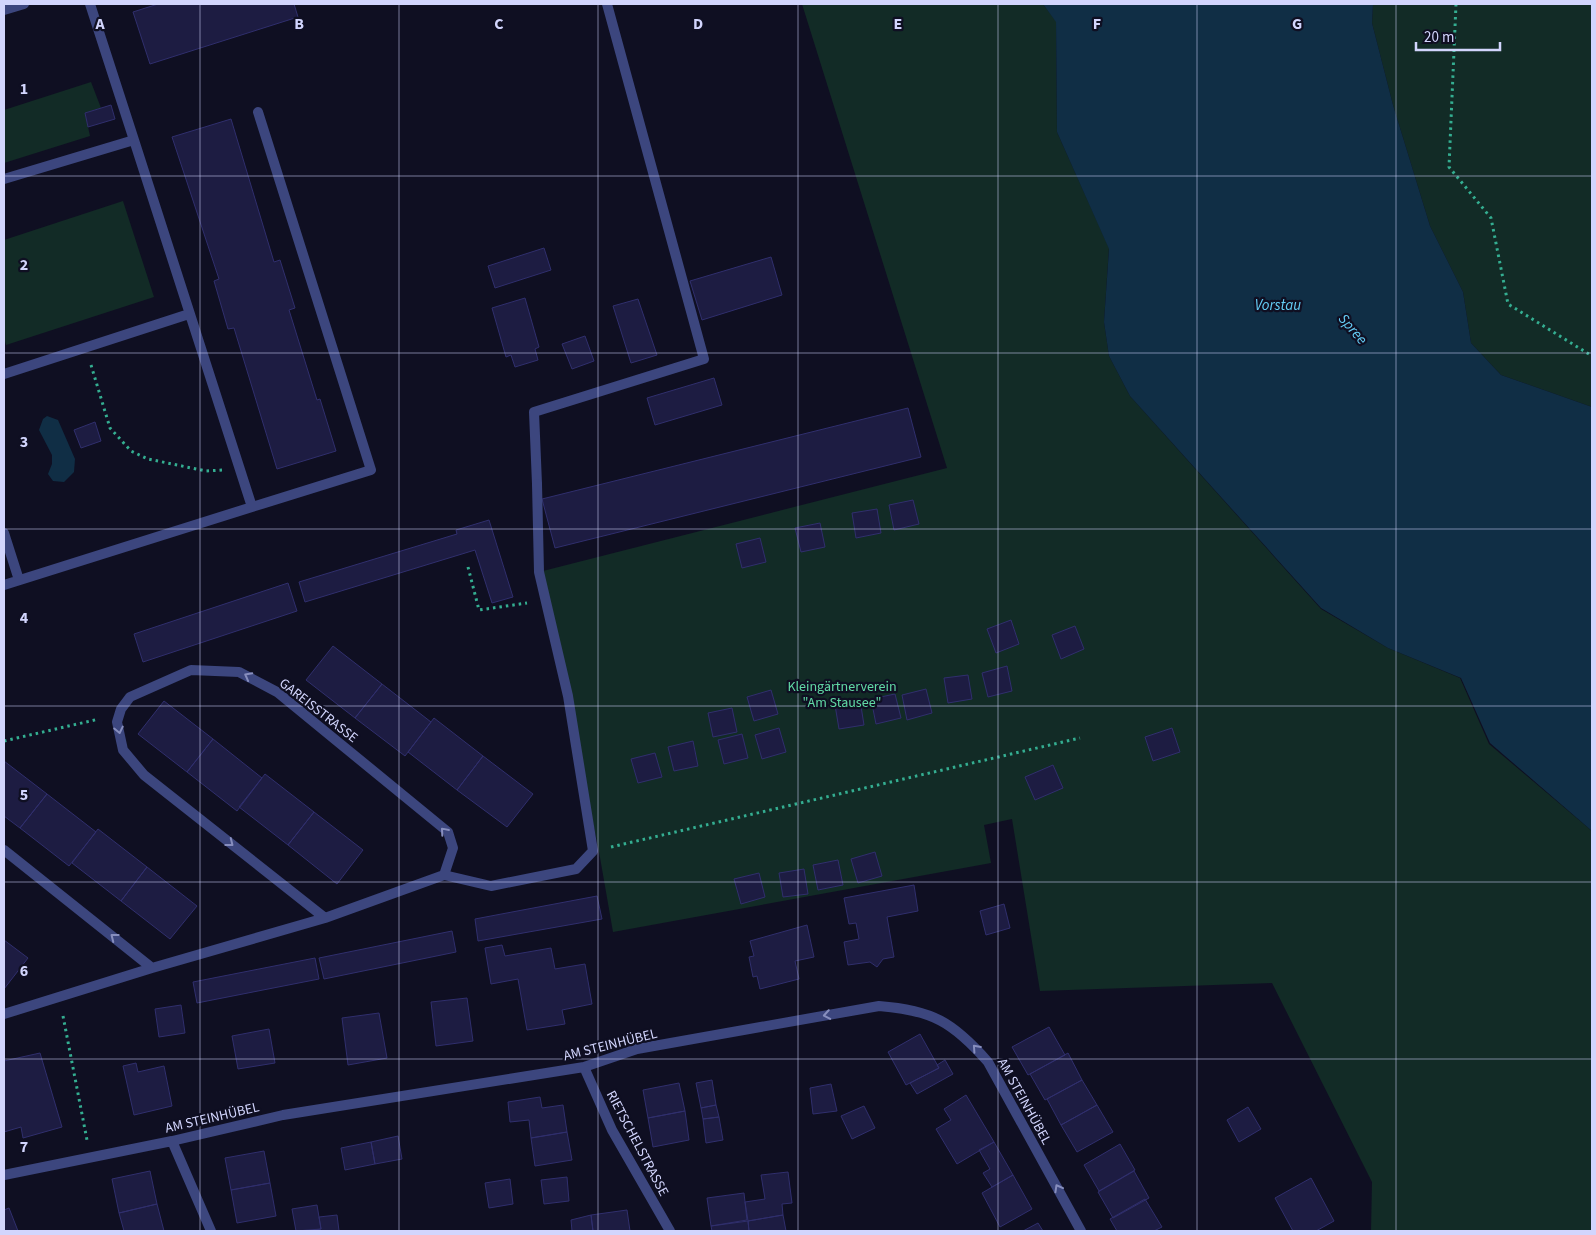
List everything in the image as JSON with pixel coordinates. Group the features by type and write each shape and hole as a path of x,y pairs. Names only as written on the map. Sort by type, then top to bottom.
{"street":[{"path":"4,10 24,4"},
{"path":"90,4 252,507"},
{"path":"4,1014 152,968 326,918 444,875 491,886 576,869 593,851 568,696 540,572 534,412 704,359 607,4"},
{"path":"4,585 371,470 258,112"},
{"path":"4,179 134,140"},
{"path":"4,374 189,314"},
{"path":"4,533 19,580"},
{"name":"GAREISSTRASSE","path":"117,722 121,709 130,698 191,670 239,672 277,692 448,832 453,848 444,875"},
{"path":"117,722 123,750 144,776 326,918"},
{"path":"4,850 152,968"},
{"name":"AM STEINHÜBEL","path":"4,1176 90,1156 172,1141 283,1115 584,1066 637,1049 879,1006 907,1008 927,1014 948,1024 967,1038 988,1062 1081,1231"},
{"name":"RIETSCHELSTRASSE","path":"584,1066 612,1130 670,1231"},
{"path":"172,1141 211,1231"}],"path":[{"path":"1456,4 1449,167 1491,218 1508,304 1592,356"},
{"path":"86,347 110,428 131,451 148,460 206,471 224,470"},
{"path":"468,567 479,610 546,600"},
{"path":"4,741 103,718 117,722"},
{"path":"593,851 1080,738"},
{"path":"60,998 90,1156"}],"green space":[{"name":"Kleingärtnerverein \"Am Stausee\"","path":"802,4 1043,4 1056,21 1057,132 1109,248 1104,322 1109,356 1130,396 1321,609 1388,648 1460,678 1489,744 1592,831 1592,1231 1371,1231 1372,1182 1272,983 1040,991 1012,819 984,825 991,863 613,932 598,846 539,572 947,468"},
{"path":"1373,4 1592,4 1592,407 1501,375 1471,343 1463,292 1430,226 1393,105 1372,23"},
{"path":"91,82 101,108 85,113 90,136 4,163 4,110"},
{"path":"123,201 154,297 6,345 4,338 4,240"}],"water":[{"name":"Vorstau","path":"1043,4 1373,4 1372,23 1393,105 1430,226 1463,292 1471,343 1501,375 1592,407 1592,831 1490,743 1461,678 1388,648 1321,608 1130,396 1109,356 1104,322 1109,249 1057,132 1056,22"},
{"path":"47,416 58,420 75,459 74,472 64,482 53,481 48,474 52,464 52,455 39,430 43,419"}],"building":[{"path":"158,4 294,4 298,17 150,64 133,12"},
{"path":"111,105 115,119 88,127 85,113"},
{"path":"231,119 274,262 280,260 295,308 289,310 317,400 320,399 336,451 277,469 234,328 228,329 214,281 219,279 172,137"},
{"path":"544,248 551,270 495,288 488,266"},
{"path":"771,257 782,295 702,320 690,281"},
{"path":"525,298 539,347 535,349 538,360 515,367 511,355 506,357 492,308"},
{"path":"638,299 657,355 631,363 613,306"},
{"path":"585,336 594,361 572,369 562,344"},
{"path":"714,378 722,405 655,425 647,398"},
{"path":"908,408 921,457 555,548 542,499"},
{"path":"95,422 101,441 81,448 74,430"},
{"path":"913,500 919,524 894,530 889,505"},
{"path":"877,509 881,533 856,538 852,513"},
{"path":"489,520 513,597 492,603 475,550 305,602 299,582 457,534 456,530"},
{"path":"820,523 825,547 801,552 795,528"},
{"path":"760,538 766,562 742,568 736,544"},
{"path":"288,583 297,611 143,662 134,634"},
{"path":"1011,620 1019,644 996,653 987,629"},
{"path":"1075,626 1084,649 1061,659 1052,635"},
{"path":"333,646 382,684 355,718 306,680"},
{"path":"1007,666 1012,691 988,697 982,673"},
{"path":"968,675 972,699 948,703 944,678"},
{"path":"382,684 431,722 405,756 355,718"},
{"path":"926,689 932,713 907,720 902,695"},
{"path":"771,690 778,714 754,721 747,697"},
{"path":"895,694 901,718 876,724 871,699"},
{"path":"860,700 864,725 839,729 835,705"},
{"path":"164,701 213,739 187,772 138,734"},
{"path":"732,708 737,732 713,737 708,713"},
{"path":"434,718 483,756 457,790 408,752"},
{"path":"779,728 786,752 762,759 755,735"},
{"path":"1172,728 1180,752 1153,761 1145,737"},
{"path":"742,734 748,758 724,764 718,740"},
{"path":"213,739 262,778 237,811 187,772"},
{"path":"693,741 698,766 674,771 668,747"},
{"path":"655,753 662,777 638,783 631,759"},
{"path":"483,756 533,794 507,827 457,790"},
{"path":"4,761 47,794 20,828 4,816"},
{"path":"1053,765 1063,788 1035,800 1025,777"},
{"path":"265,774 314,812 288,845 239,807"},
{"path":"47,794 96,832 69,866 20,828"},
{"path":"314,812 363,850 337,884 288,845"},
{"path":"98,829 147,867 121,901 72,863"},
{"path":"875,852 882,876 858,883 851,859"},
{"path":"838,860 843,885 818,890 813,865"},
{"path":"147,867 197,906 170,939 121,901"},
{"path":"804,869 808,894 783,897 779,873"},
{"path":"759,873 765,897 741,904 734,879"},
{"path":"914,885 918,911 887,917 894,957 883,959 877,967 870,962 848,965 844,942 859,939 856,923 849,924 844,898"},
{"path":"597,896 602,919 478,941 475,919"},
{"path":"1004,904 1010,928 986,935 980,911"},
{"path":"807,925 814,957 795,961 799,979 760,989 757,976 753,977 749,957 754,956 750,941"},
{"path":"452,931 456,952 324,979 319,958"},
{"path":"4,940 28,958 4,989"},
{"path":"502,945 505,956 551,948 555,969 585,964 592,1004 562,1010 565,1024 527,1030 518,979 491,984 485,948"},
{"path":"315,958 319,979 197,1003 193,982"},
{"path":"467,998 473,1041 436,1046 431,1002"},
{"path":"181,1005 185,1033 159,1037 155,1009"},
{"path":"379,1013 387,1058 348,1065 342,1018"},
{"path":"1049,1027 1065,1055 1028,1075 1012,1047"},
{"path":"269,1029 275,1063 238,1069 232,1036"},
{"path":"920,1034 939,1068 906,1085 888,1052"},
{"path":"40,1053 62,1127 23,1138 21,1127 4,1132 4,1061"},
{"path":"1068,1053 1082,1080 1045,1100 1030,1074"},
{"path":"945,1060 953,1074 917,1094 910,1083 939,1068 937,1065"},
{"path":"136,1063 138,1072 164,1066 172,1106 134,1115 123,1066"},
{"path":"712,1080 716,1105 701,1108 696,1083"},
{"path":"1082,1080 1097,1105 1061,1125 1047,1099"},
{"path":"679,1083 685,1111 648,1118 643,1090"},
{"path":"831,1084 837,1111 813,1114 810,1088"},
{"path":"966,1095 994,1142 957,1164 936,1129 951,1120 944,1109"},
{"path":"540,1097 542,1108 563,1105 567,1132 531,1138 529,1120 510,1122 508,1102"},
{"path":"716,1105 719,1117 703,1119 701,1108"},
{"path":"1097,1105 1113,1132 1077,1152 1061,1125"},
{"path":"864,1106 875,1128 852,1139 841,1116"},
{"path":"1248,1107 1261,1129 1239,1142 1227,1120"},
{"path":"685,1111 689,1140 653,1147 648,1118"},
{"path":"719,1117 723,1140 706,1143 703,1119"},
{"path":"567,1132 572,1160 535,1166 531,1138"},
{"path":"398,1136 402,1159 375,1164 371,1142"},
{"path":"371,1142 375,1164 345,1170 341,1148"},
{"path":"994,1142 1013,1175 992,1187 983,1173 990,1169 979,1150"},
{"path":"1120,1144 1135,1170 1099,1191 1084,1165"},
{"path":"264,1151 270,1183 231,1190 225,1158"},
{"path":"150,1171 157,1204 119,1213 112,1179"},
{"path":"1134,1171 1149,1198 1113,1218 1098,1192"},
{"path":"788,1172 792,1203 782,1204 783,1215 748,1221 745,1202 765,1199 761,1175"},
{"path":"1013,1175 1032,1209 1000,1227 982,1193"},
{"path":"567,1177 569,1201 544,1204 541,1180"},
{"path":"1311,1178 1334,1221 1316,1231 1293,1231 1275,1198"},
{"path":"510,1179 513,1204 489,1208 485,1183"},
{"path":"270,1183 276,1216 237,1223 231,1190"},
{"path":"744,1193 747,1220 711,1226 707,1198"},
{"path":"1145,1199 1162,1227 1154,1231 1117,1231 1110,1219"},
{"path":"157,1204 164,1231 124,1231 119,1213"},
{"path":"317,1205 321,1229 296,1231 292,1209"},
{"path":"9,1208 18,1231 4,1231 4,1210"},
{"path":"627,1210 630,1231 593,1231 591,1215"},
{"path":"337,1215 339,1231 309,1231 321,1229 319,1217"},
{"path":"591,1215 593,1231 572,1231 571,1220"},
{"path":"783,1215 786,1231 749,1231 748,1221"},
{"path":"748,1221 749,1231 712,1231 711,1226"},
{"path":"1038,1223 1043,1231 1023,1231"}],"water label":[{"name":"Spree","path":"1353,329"}]}
